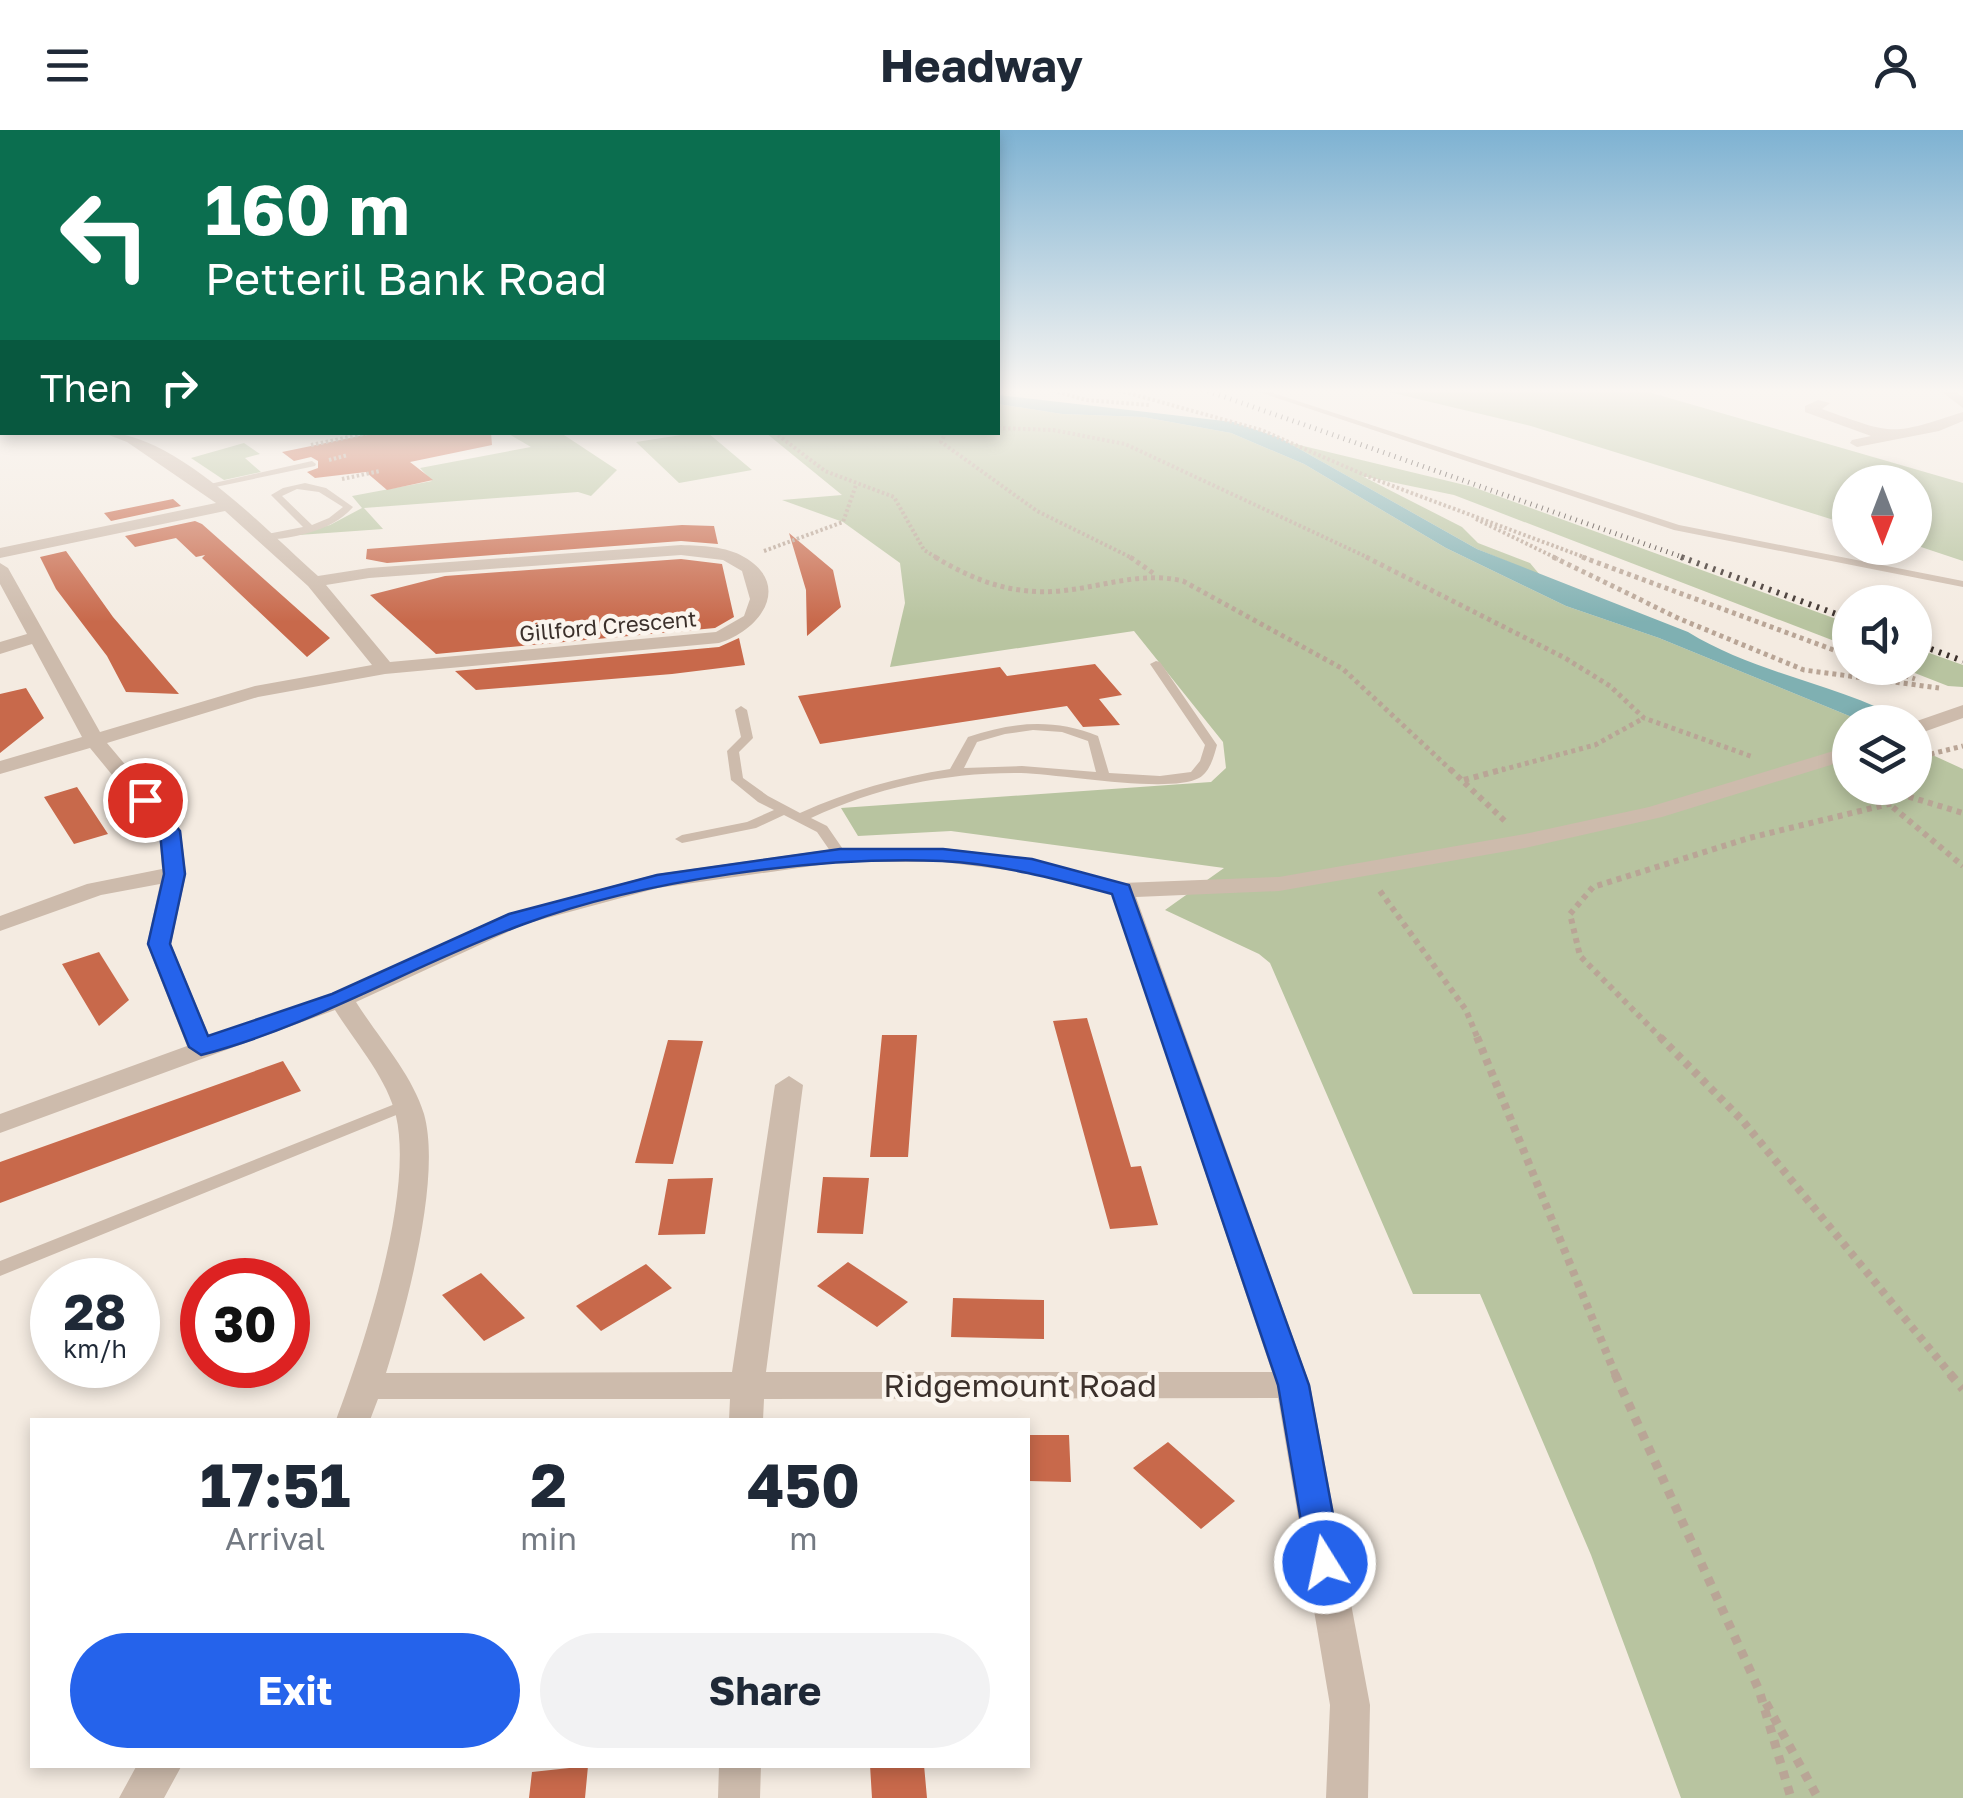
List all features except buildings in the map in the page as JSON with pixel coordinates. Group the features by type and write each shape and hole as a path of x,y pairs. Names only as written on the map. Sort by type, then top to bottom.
{"street":[{"path":"176,467 206,486 314,582 384,668"},
{"path":"0,553 227,506"},
{"path":"314,582 369,573 681,550 740,560"},
{"name":"Gillford Crescent","path":"0,768 254,692 384,668 719,638 756,617 761,606 756,576 740,560"},
{"path":"0,568 94,740 170,831 174,874 159,944 201,1047"},
{"path":"0,648 38,637"},
{"path":"1932,723 1963,711"},
{"path":"0,1124 201,1047 341,999 516,919 657,882 840,855 943,855 1032,866 1122,890 1279,884 1525,841 1654,812 1832,758"},
{"path":"0,924 95,888 174,874"},
{"path":"1122,890 1293,1385 1350,1705 1347,1798"},
{"path":"341,999 411,1115 411,1200 367,1386 353,1418"},
{"path":"747,1403 789,1085"},
{"name":"Ridgemount Road","path":"367,1386 747,1403 1293,1385"},
{"path":"140,1798 159,1768"},
{"path":"739,1798 740,1768"}],"lane":[{"path":"206,486 298,467"},
{"path":"1492,467 1677,528 1963,584"},
{"path":"260,538 308,527 341,516 348,507 325,487 315,485 294,486 276,495 308,527"},
{"path":"800,818 850,793 956,770 990,768 1172,780 1195,774 1206,762 1211,745 1156,664"},
{"path":"741,710 747,738 733,750 737,780 822,829 840,855"},
{"path":"956,770 972,740 1030,724 1070,728 1094,739 1104,777"},
{"path":"682,839 752,825 785,810"},
{"path":"0,1269 405,1105"}],"path":[{"path":"316,467 335,481 380,470"},
{"path":"820,467 856,485 894,497 924,550 977,582 1030,592 1062,591 1154,574"},
{"path":"976,467 1036,510 1134,558 1154,574 1183,582 1343,669 1525,841"},
{"path":"1175,467 1328,537 1565,658 1610,686 1644,718 1793,771"},
{"path":"1351,467 1832,649"},
{"path":"740,560 843,522 856,485"},
{"path":"1470,515 1680,618 1804,670 1939,688"},
{"path":"1930,685 1951,692"},
{"path":"1464,780 1595,744 1644,718"},
{"path":"1932,754 1963,746"},
{"path":"1932,804 1963,813"},
{"path":"1889,805 1749,838 1593,886 1570,914 1580,956 1742,1120 1963,1389"},
{"path":"1894,805 1963,866"},
{"path":"1363,871 1466,1010 1628,1405 1759,1690 1818,1798"},
{"path":"1759,1690 1792,1798"}],"green space":[{"path":"204,467 255,467 261,472 224,480"},
{"path":"612,467 617,470 591,496 578,492 364,508 383,529 285,536 330,525 362,508 352,496 432,481 420,468"},
{"path":"662,467 748,467 752,470 679,483"},
{"path":"807,467 1309,467 1446,548 1566,606 1659,638 1832,709 1832,805 1932,805 1932,755 1963,769 1963,1798 1681,1798 1591,1555 1480,1294 1413,1294 1270,963 1259,954 1165,910 1224,868 951,831 858,836 841,808 1211,782 1226,768 1223,742 1134,631 890,667 905,603 900,563 843,522 782,500 842,495"},
{"path":"1331,467 1390,467 1473,487 1832,617 1832,640 1454,495 1362,476 1462,527 1478,543 1530,563 1540,575 1477,549"},
{"path":"1663,467 1832,467 1832,519"},
{"path":"1932,474 1963,483 1963,561 1932,551"},
{"path":"1932,654 1963,665 1963,687 1932,680"}],"water":[{"path":"1309,467 1331,467 1477,549 1688,632 1741,658 1871,705 1832,705 1832,709 1659,638 1566,606 1446,548"}],"railway":[{"path":"1425,467 1688,559"},
{"path":"1681,557 1832,612"},
{"path":"1932,649 1963,661"}],"route":[{"path":"145,800 170,831 174,874 159,944 201,1047 341,999 516,919 657,882 840,855 943,855 1032,866 1122,890 1293,1385 1325,1563"}]}
